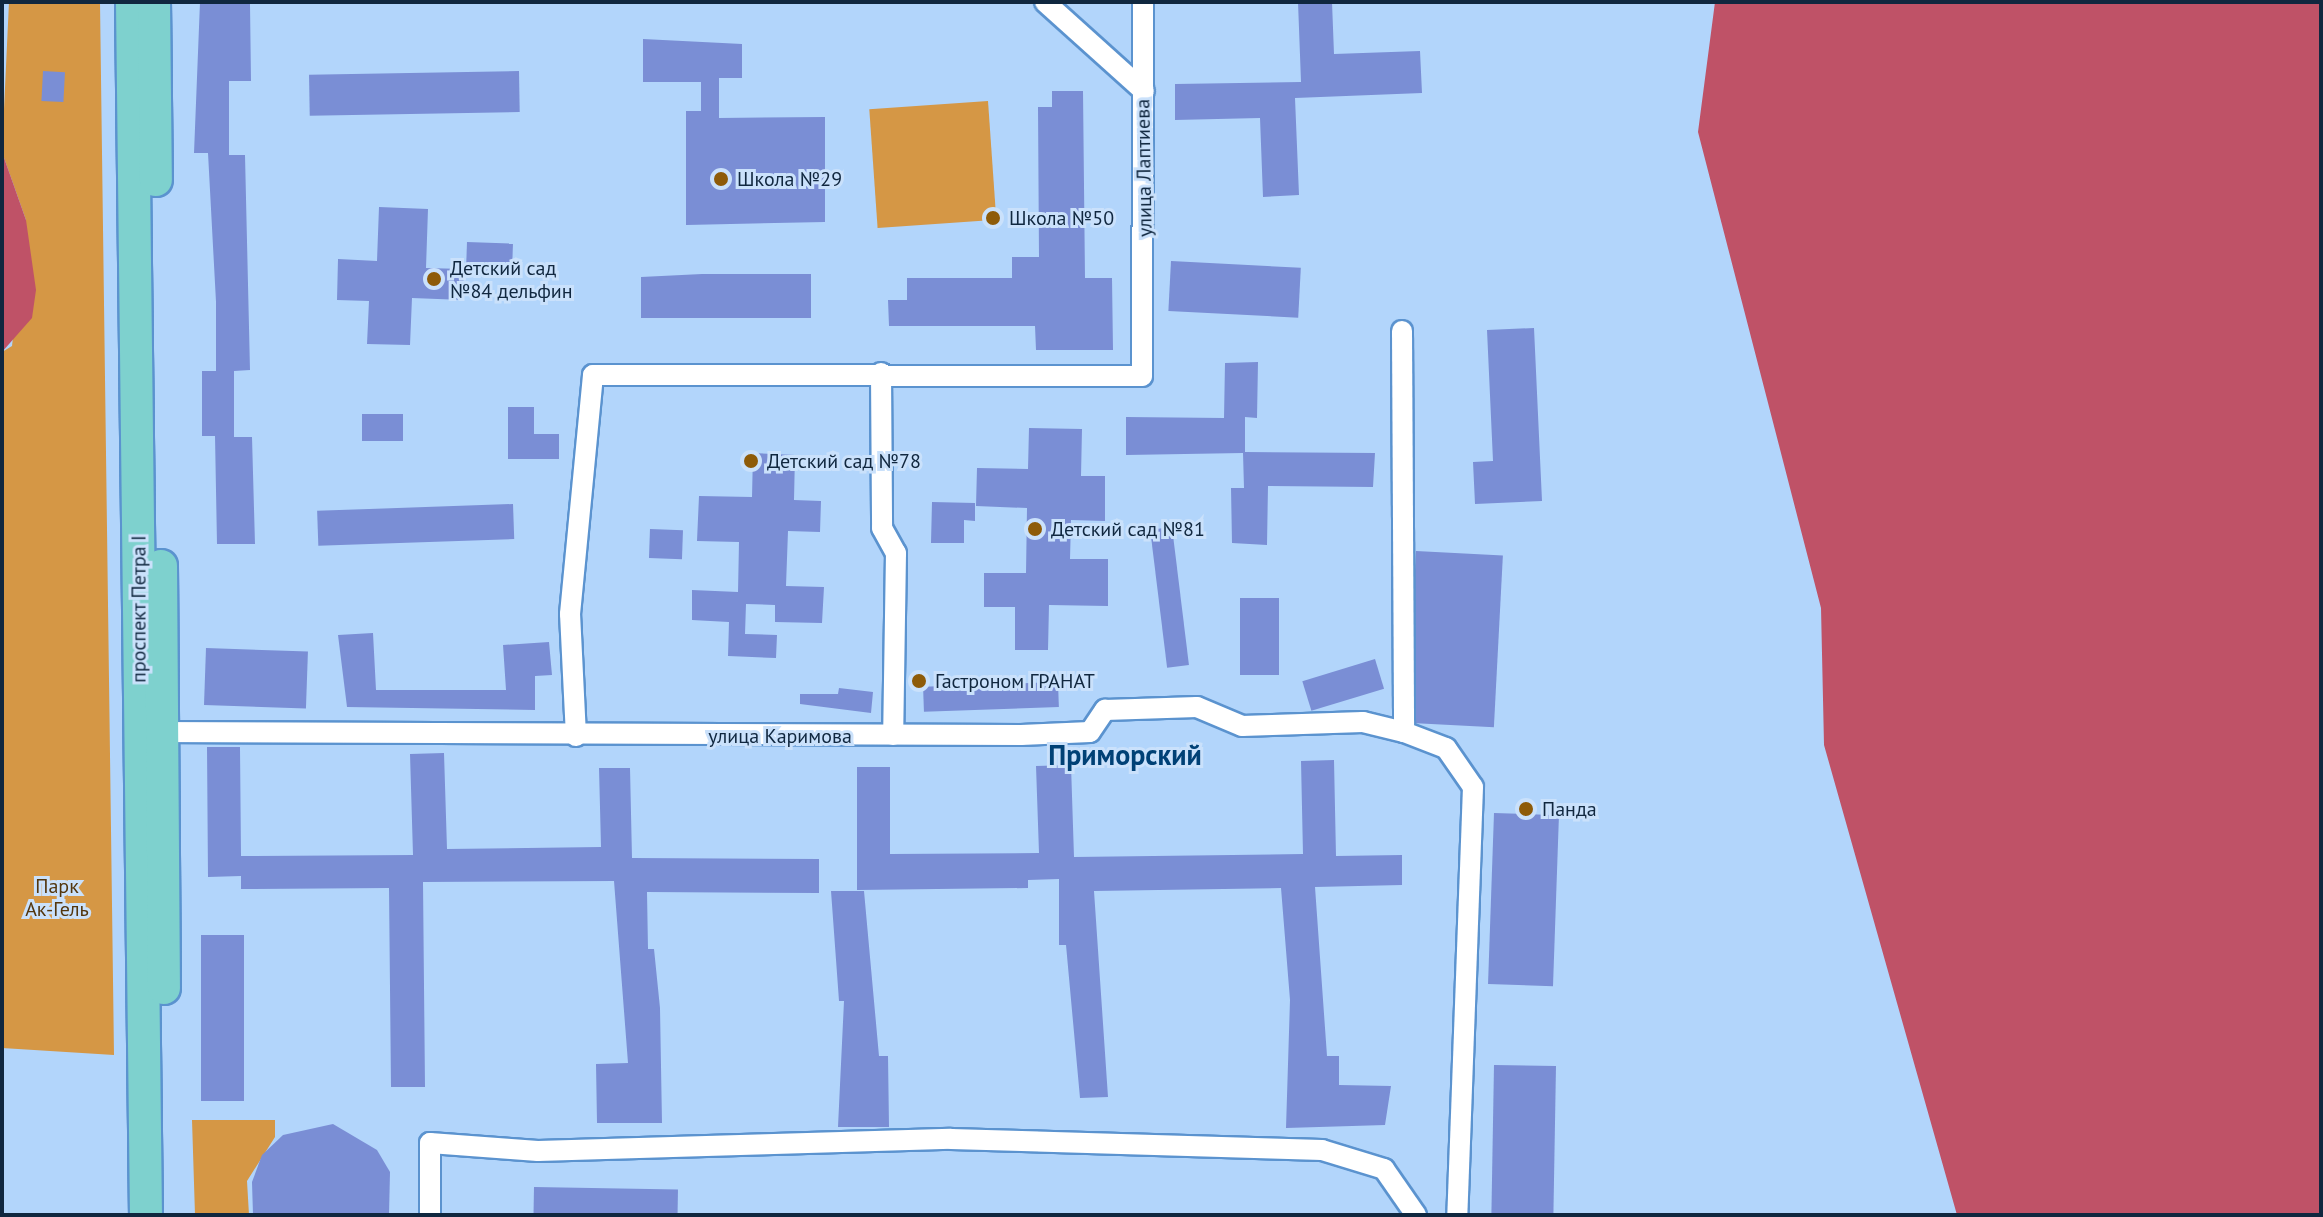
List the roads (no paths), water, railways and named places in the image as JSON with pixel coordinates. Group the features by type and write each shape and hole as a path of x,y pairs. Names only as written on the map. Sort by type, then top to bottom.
{"main road":[{"name":"проспект Петра I","path":"132,2 168,1215"},
{"name":"проспект Петра I","path":"146,1215 152,732 154,2"}],"street":[{"name":"улица Лаптиева","path":"881,373 1142,376 1144,91 1045,2"},
{"path":"1143,2 1144,91"},
{"path":"1402,331 1404,732 1446,748 1473,787 1457,1215"},
{"path":"576,736 570,614 590,377 881,373 882,528 896,553 893,735"},
{"name":"улица Каримова","path":"152,732 576,736 1090,732 1105,710 1197,707 1242,726 1363,722 1404,732"},
{"path":"430,1215 430,1143 538,1151 951,1139 1322,1150 1384,1169 1416,1215"}],"place":[{"name":"Школа №29","path":"721,179"},
{"name":"Школа №50","path":"993,218"},
{"name":"Детский сад №84 дельфин","path":"434,279"},
{"name":"Детский сад №78","path":"751,461"},
{"name":"Детский сад №81","path":"1035,529"},
{"name":"Гастроном ГРАНАТ","path":"919,681"},
{"name":"Панда","path":"1526,809"}],"district":[{"name":"Приморский","path":"1125,755"}],"park label":[{"name":"Парк Ак-Гель","path":"57,898"}]}
